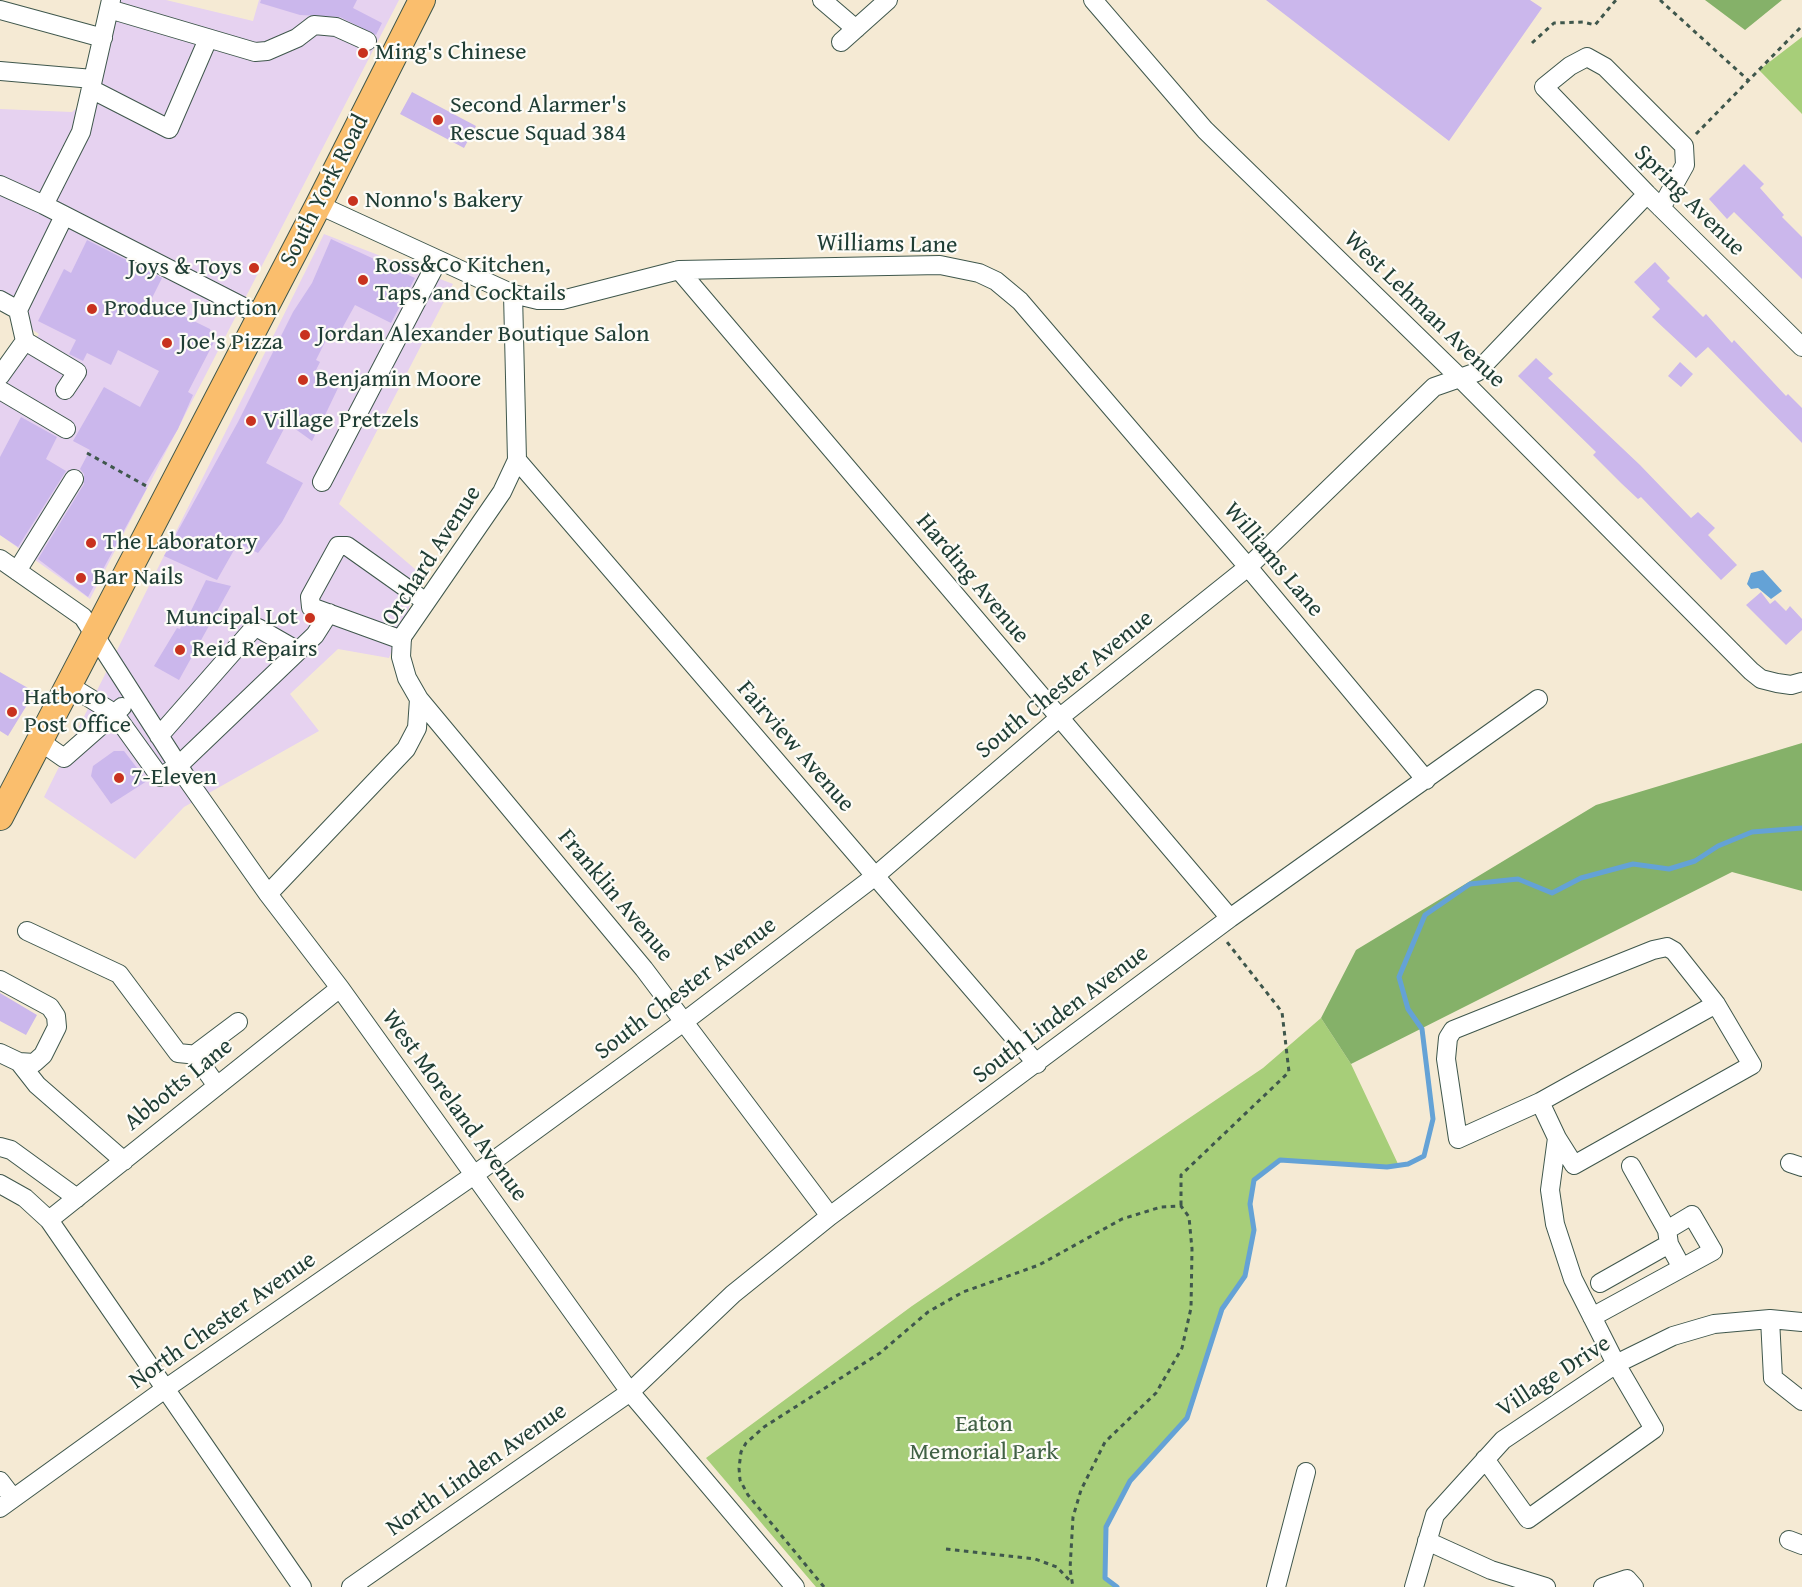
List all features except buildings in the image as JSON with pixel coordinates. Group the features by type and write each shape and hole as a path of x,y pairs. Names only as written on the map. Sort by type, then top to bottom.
{"highway":[{"name":"South York Road","path":"0,817 319,205 422,0"}],"street":[{"path":"822,0 856,29"},
{"path":"841,42 888,0"},
{"name":"West Lehman Avenue","path":"1093,0 1205,130 1461,379 1761,679 1791,685 1802,682"},
{"path":"44,205 81,132 110,4 208,39 255,52 267,51 297,38 314,25 336,27 367,41"},
{"path":"0,10 103,38"},
{"path":"0,71 92,84 169,129 208,39"},
{"name":"Spring Avenue","path":"1684,146 1605,67 1587,57 1544,87 1647,194 1802,347"},
{"path":"1661,208 1685,165 1684,146"},
{"path":"0,185 44,205 261,316"},
{"name":"South Chester Avenue","path":"474,1175 685,1021 874,877 1059,718 1248,567 1434,387 1477,372 1647,194"},
{"name":"Williams Lane","path":"319,205 513,294 538,300 562,300 679,270 940,265 978,273 996,281 1020,301 1248,567 1426,780"},
{"path":"64,216 18,310 25,341 77,372 65,390"},
{"path":"322,482 438,260"},
{"name":"Harding Avenue","path":"679,270 1059,718 1223,923"},
{"name":"Orchard Avenue","path":"419,699 407,678 401,657 402,640 502,492 517,460 513,294"},
{"path":"0,300 18,310"},
{"path":"0,376 25,341"},
{"path":"0,390 66,429"},
{"name":"Fairview Avenue","path":"517,460 1036,1064"},
{"path":"17,571 74,479"},
{"path":"402,640 311,607 309,602 338,546 347,546 426,602"},
{"name":"West Moreland Avenue","path":"0,559 82,617 178,766 267,894 340,988 630,1392 795,1587"},
{"path":"70,686 114,713 160,777 178,766 315,635 329,613"},
{"path":"159,736 253,629 258,627 298,651"},
{"path":"41,742 64,758 134,698"},
{"path":"267,894 406,749 417,728 419,699"},
{"name":"Franklin Avenue","path":"419,699 685,1021 830,1216"},
{"name":"South Linden Avenue","path":"630,1392 733,1294 830,1216 1223,923 1538,699"},
{"path":"27,931 119,974 178,1053 198,1055 238,1022"},
{"path":"1540,1102 1557,1138 1574,1165 1752,1065 1716,1004 1674,951 1667,947 1653,950 1453,1030 1448,1038 1446,1059 1458,1139 1540,1102 1716,1004"},
{"path":"0,980 50,1007 56,1016 57,1027 43,1055 34,1063 19,1062 0,1053"},
{"name":"Abbotts Lane","path":"49,1220 340,988"},
{"path":"198,1055 217,1086"},
{"path":"19,1062 37,1085 124,1161"},
{"path":"1485,1459 1528,1519 1654,1429 1616,1364 1572,1279 1555,1224 1550,1190 1557,1138"},
{"path":"0,1147 11,1150 77,1198"},
{"path":"1631,1166 1682,1268"},
{"name":"North Chester Avenue","path":"7,1503 165,1389 474,1175"},
{"path":"0,1184 25,1198 49,1220 302,1587"},
{"path":"1592,1317 1713,1251 1692,1215 1668,1237 1600,1283"},
{"path":"1770,1319 1773,1378 1802,1401"},
{"name":"Village Drive","path":"1414,1587 1435,1515 1503,1440 1616,1364 1673,1336 1714,1324 1770,1319 1802,1322"},
{"name":"North Linden Avenue","path":"351,1587 630,1392"},
{"path":"1276,1587 1306,1472"},
{"path":"0,1481 7,1503"},
{"path":"1427,1541 1491,1579 1546,1587"},
{"path":"1603,1587 1627,1579 1634,1587"}],"path":[{"path":"1532,43 1554,23 1583,22 1595,25 1616,0"},
{"path":"1660,0 1749,81"},
{"path":"1684,146 1802,26"},
{"path":"87,453 150,488"},
{"path":"1072,1585 1073,1517 1081,1491 1105,1442 1156,1393 1182,1348 1191,1308 1192,1250 1189,1216 1181,1206 1181,1175 1289,1072 1282,1012 1223,923"},
{"path":"824,1587 748,1495 738,1468 741,1452 746,1443 764,1427 879,1353 928,1312 963,1293 1039,1265 1122,1219 1161,1207 1181,1206"},
{"path":"946,1549 1035,1559 1057,1567 1072,1585"}],"shaded area":[{"path":"120,0 166,0 253,21 259,0 399,0 90,599 0,535 0,388 39,334 0,309 0,109 72,112 100,89"},
{"path":"324,234 453,284 339,504 422,575 389,658 338,649 290,694 319,731 184,807 135,859 44,797"}],"green space":[{"path":"1705,0 1782,0 1745,30"},
{"path":"1802,37 1802,114 1759,70"},
{"path":"1802,743 1802,891 1732,872 1351,1064 1321,1018 1356,950 1596,805"},
{"name":"Eaton Memorial Park","path":"1321,1018 1351,1064 1399,1166 1351,1166 1305,1160 1280,1160 1254,1180 1250,1204 1254,1230 1245,1276 1222,1309 1187,1418 1130,1481 1106,1527 1105,1578 1117,1587 816,1587 706,1458 912,1306 1263,1068"}],"water":[{"path":"1763,570 1782,591 1771,599 1758,588 1751,589 1747,584 1751,573"}],"waterway":[{"path":"1117,1587 1105,1578 1106,1527 1130,1481 1187,1418 1222,1309 1245,1276 1254,1230 1250,1204 1254,1180 1280,1160 1387,1167 1408,1164 1424,1156 1433,1119 1422,1029 1408,1009 1399,977 1425,915 1470,884 1518,879 1552,893 1581,878 1633,864 1669,869 1695,861 1718,846 1752,832 1802,828"}],"place":[{"name":"Ming's Chinese","path":"363,53"},
{"name":"Second Alarmer's Rescue Squad 384","path":"438,120"},
{"name":"Nonno's Bakery","path":"353,201"},
{"name":"Joys & Toys","path":"254,268"},
{"name":"Ross&Co Kitchen, Taps, and Cocktails","path":"363,280"},
{"name":"Produce Junction","path":"92,309"},
{"name":"Jordan Alexander Boutique Salon","path":"305,335"},
{"name":"Joe's Pizza","path":"167,343"},
{"name":"Benjamin Moore","path":"303,380"},
{"name":"Village Pretzels","path":"251,421"},
{"name":"The Laboratory","path":"91,543"},
{"name":"Bar Nails","path":"81,578"},
{"name":"Muncipal Lot","path":"310,618"},
{"name":"Reid Repairs","path":"180,650"},
{"name":"Hatboro Post Office","path":"12,712"},
{"name":"7-Eleven","path":"119,778"}]}
